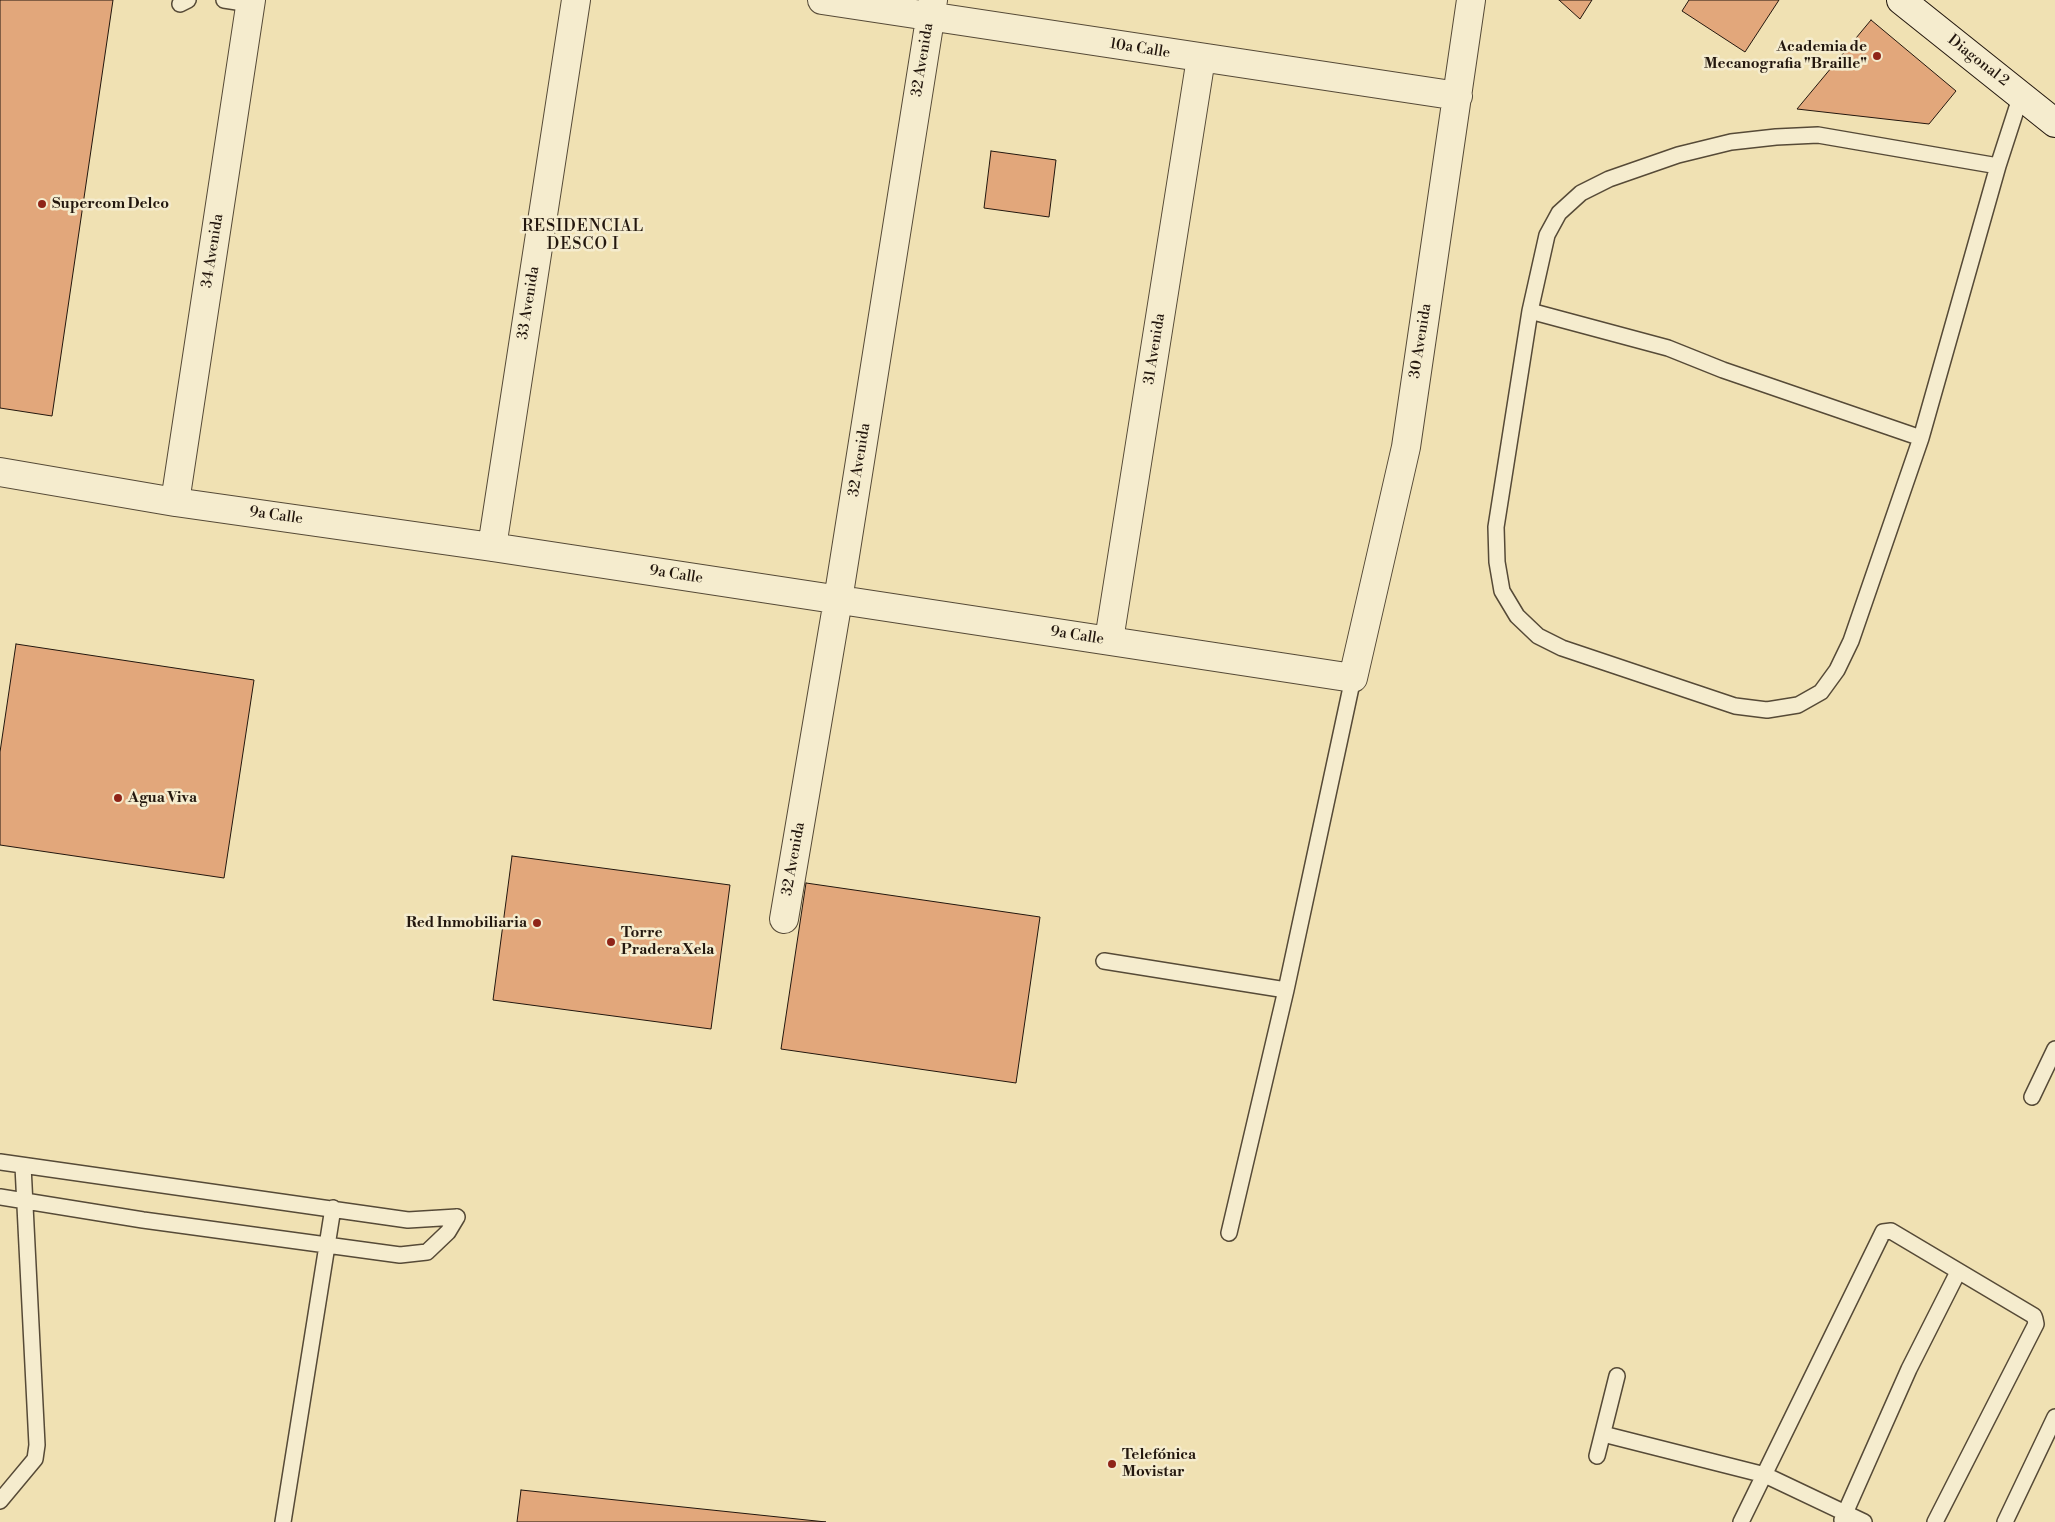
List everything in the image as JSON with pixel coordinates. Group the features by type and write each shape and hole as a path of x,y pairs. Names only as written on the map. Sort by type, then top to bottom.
{"street":[{"name":"33 Avenida","path":"492,547 576,0"},
{"name":"10a Calle","path":"822,0 931,8 1201,58 1458,96"},
{"name":"30 Avenida","path":"1352,678 1406,447 1471,0"},
{"name":"Diagonal 2","path":"1901,0 2055,123"},
{"name":"34 Avenida","path":"175,502 242,1"},
{"name":"32 Avenida","path":"784,919 838,600 931,8"},
{"name":"31 Avenida","path":"1109,640 1201,58"},
{"name":"9a Calle","path":"0,472 175,502 492,547 1352,678"}],"lane":[{"path":"1998,166 1818,136 1731,142 1678,155 1609,179 1581,193 1559,213 1547,235 1530,310 1496,526 1496,562 1502,591 1517,616 1538,636 1562,648 1735,706 1767,710 1798,705 1821,692 1837,670 1851,641 1921,438 1998,166 2021,96"},
{"path":"1530,310 1668,348 1723,370 1921,438"},
{"path":"1229,1233 1286,990 1352,678"},
{"path":"1104,961 1286,990"},
{"path":"2032,1097 2055,1049"},
{"path":"0,1162 408,1220 457,1217 437,1244 427,1252 400,1256 0,1197"},
{"path":"0,1501 35,1459 37,1445 23,1166"},
{"path":"283,1522 333,1208"},
{"path":"1741,1522 1883,1232 1891,1231 2034,1316 2036,1324 1935,1522"},
{"path":"1844,1517 1909,1369 1958,1272"},
{"path":"1597,1456 1618,1376"},
{"path":"2006,1522 2055,1417"},
{"path":"1603,1434 1765,1475 1844,1517 1864,1522"}],"building":[{"name":"Supercom Delco","path":"0,0 113,0 52,416 0,408"},
{"path":"1559,0 1592,0 1580,19"},
{"path":"1689,0 1779,0 1745,52 1682,11"},
{"name":"Academia de Mecanografia \"Braille\"","path":"1871,20 1956,91 1929,124 1797,109"},
{"path":"991,151 1056,160 1049,217 984,208"},
{"name":"Agua Viva","path":"16,644 254,680 224,878 0,845 0,752"},
{"name":"Torre Pradera Xela","path":"512,856 730,885 711,1029 493,1000"},
{"path":"806,883 1040,917 1016,1083 781,1049"},
{"path":"521,1490 826,1522 517,1522"}],"place":[{"name":"Academia de Mecanografia \"Braille\"","path":"1877,56"},
{"name":"Supercom Delco","path":"42,204"},
{"name":"Agua Viva","path":"118,798"},
{"name":"Red Inmobiliaria","path":"537,923"},
{"name":"Torre Pradera Xela","path":"611,942"},
{"name":"Telefónica Movistar","path":"1112,1464"}],"district":[{"name":"RESIDENCIAL DESCO I","path":"583,236"}]}
